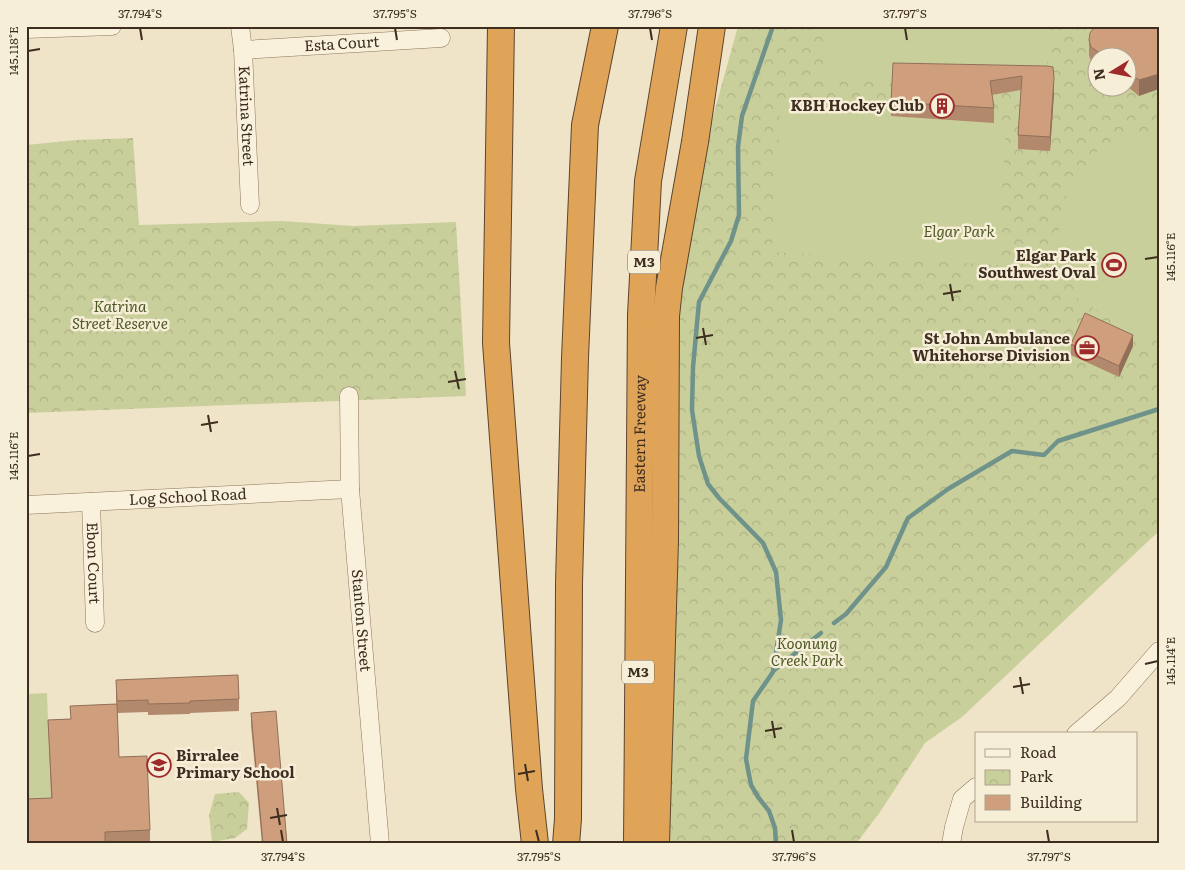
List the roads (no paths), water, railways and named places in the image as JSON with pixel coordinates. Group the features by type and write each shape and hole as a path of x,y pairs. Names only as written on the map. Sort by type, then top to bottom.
{"highway":[{"path":"501,26 496,343 529,789 535,844"},
{"path":"566,844 568,810 569,583 575,358 585,126 604,26"},
{"name":"Eastern Freeway","path":"637,844 640,315 648,181 674,26"},
{"path":"656,844 665,540 666,316 712,26"},
{"path":"708,58 719,26"}],"street":[{"path":"26,29 112,26"},
{"name":"Katrina Street","path":"240,26 243,50 250,205"},
{"name":"Esta Court","path":"243,50 441,38"},
{"name":"Stanton Street","path":"349,396 350,489 380,844"},
{"name":"Log School Road","path":"26,505 350,489"},
{"name":"Ebon Court","path":"91,502 95,624"},
{"path":"1078,732 1118,698 1159,651"},
{"path":"951,844 962,799 975,787"}],"waterway":[{"path":"773,26 742,116 738,147 739,215 731,241 699,302 693,367 692,410 699,456 708,484 719,498 763,543 776,572 781,620 773,672 753,701 746,759 751,785 769,811 775,828 776,844"},
{"path":"834,623 846,614 886,567 908,518 948,489 1012,451 1044,455 1058,441 1159,409"},
{"path":"773,671 821,633"}],"place":[{"name":"KBH Hockey Club","path":"942,106"},
{"name":"Elgar Park Southwest Oval","path":"1114,265"},
{"name":"St John Ambulance Whitehorse Division","path":"1087,348"},
{"name":"Birralee Primary School","path":"159,765"}],"park label":[{"name":"Elgar Park","path":"959,232"},
{"name":"Katrina Street Reserve","path":"120,316"},
{"name":"Koonung Creek Park","path":"807,652"}]}
